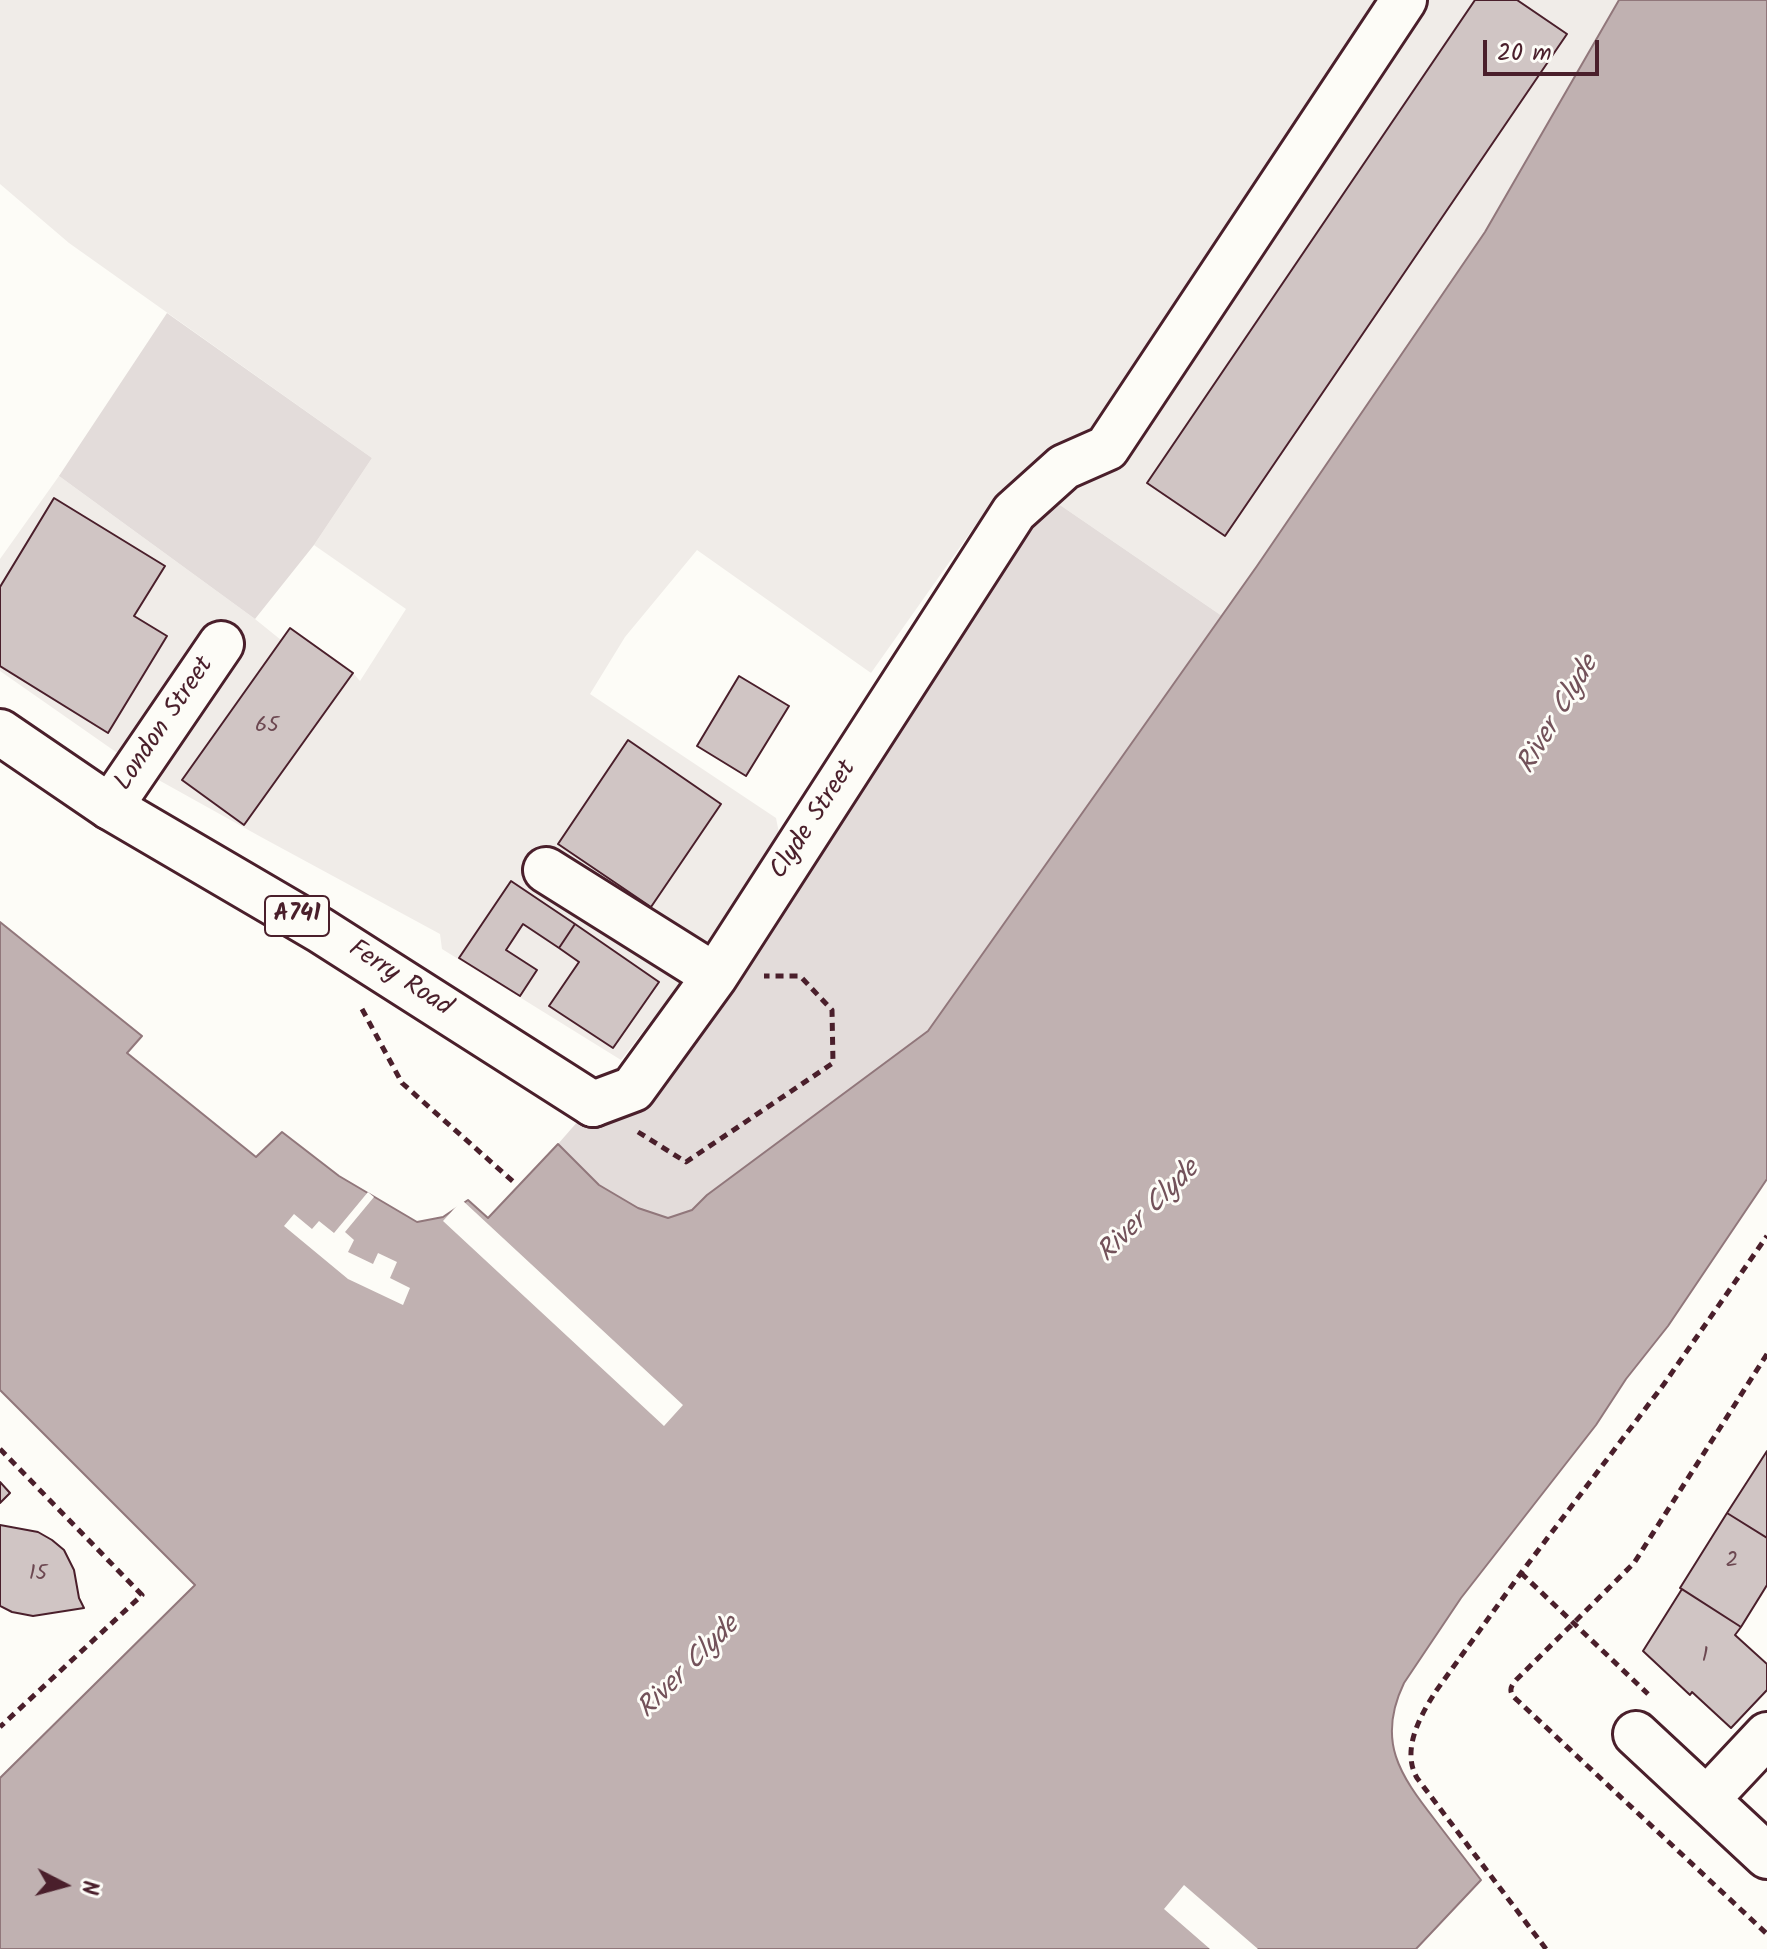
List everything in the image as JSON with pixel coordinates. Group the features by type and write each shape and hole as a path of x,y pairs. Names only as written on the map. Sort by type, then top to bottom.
{"street":[{"name":"Clyde Street","path":"593,1104 633,1089 715,976 1014,512 1064,467 1107,448 1404,0"},
{"name":"London Street","path":"110,807 221,644"},
{"name":"Ferry Road","path":"0,732 110,807 320,930 593,1104"},
{"path":"546,870 715,976"},
{"path":"1636,1734 1767,1856"},
{"path":"1707,1799 1767,1735"}],"path":[{"path":"593,1104 686,1162 833,1063 832,1010 800,976 715,976"},
{"path":"358,1000 402,1083 517,1185"},
{"path":"1546,1949 1423,1788 1411,1762 1414,1735 1425,1708 1521,1573 1664,1384 1767,1236"},
{"path":"1767,1354 1641,1552 1625,1572 1516,1680 1510,1693 1767,1934"},
{"path":"0,1449 142,1595 0,1727"},
{"path":"1521,1573 1573,1623"}],"shaded area":[{"path":"0,0 1619,0 1485,232 1222,616 1060,505 1001,489 871,673 697,550 625,637 590,694 776,818 780,838 707,949 621,1060 442,949 440,934 146,773 0,671 0,559 59,476 281,640 290,628 360,681 406,609 314,545 372,458 69,243 0,184"},
{"path":"167,313 372,458 314,545 255,619 59,476"},
{"path":"1060,505 1222,616 928,1031 707,1195 692,1210 668,1218 638,1208 599,1185 558,1144 593,1104 634,1089 1033,515"}],"water":[{"name":"River Clyde","path":"1619,0 1767,0 1767,1179 1668,1326 1626,1379 1596,1425 1461,1598 1404,1683 1392,1723 1392,1740 1402,1772 1422,1804 1481,1880 1416,1949 0,1949 0,1778 195,1585 0,1390 0,922 142,1036 127,1053 256,1157 282,1132 339,1176 417,1222 443,1217 468,1200 488,1218 558,1144 599,1185 638,1208 668,1218 692,1210 707,1195 928,1031 1257,566 1485,232"}],"pier":[{"path":"368,1192 374,1197 345,1232 354,1240 348,1252 373,1264 378,1253 397,1262 390,1278 410,1288 403,1305 348,1279 284,1226 294,1214 312,1229 319,1221 334,1233"},
{"path":"462,1200 683,1405 664,1426 443,1221"},
{"path":"1184,1885 1258,1949 1210,1949 1164,1909"}],"building":[{"path":"1475,0 1517,0 1567,34 1225,536 1147,483"},
{"path":"54,498 165,566 134,616 167,636 108,733 0,666 0,587"},
{"path":"290,628 353,673 244,825 182,780"},
{"path":"739,676 789,706 746,776 697,746"},
{"path":"628,740 721,804 651,907 558,844"},
{"path":"511,881 575,924 559,948 523,924 506,950 537,970 520,996 459,958"},
{"path":"575,924 659,982 613,1048 549,1006 579,962 559,948"},
{"path":"1767,1451 1767,1538 1727,1513"},
{"path":"0,1482 10,1493 0,1503"},
{"path":"1727,1513 1767,1538 1767,1585 1741,1627 1680,1588"},
{"path":"0,1525 38,1532 64,1550 74,1570 84,1608 33,1616 0,1606"},
{"path":"1682,1589 1741,1627 1735,1635 1767,1664 1767,1690 1731,1728 1643,1651"}]}
